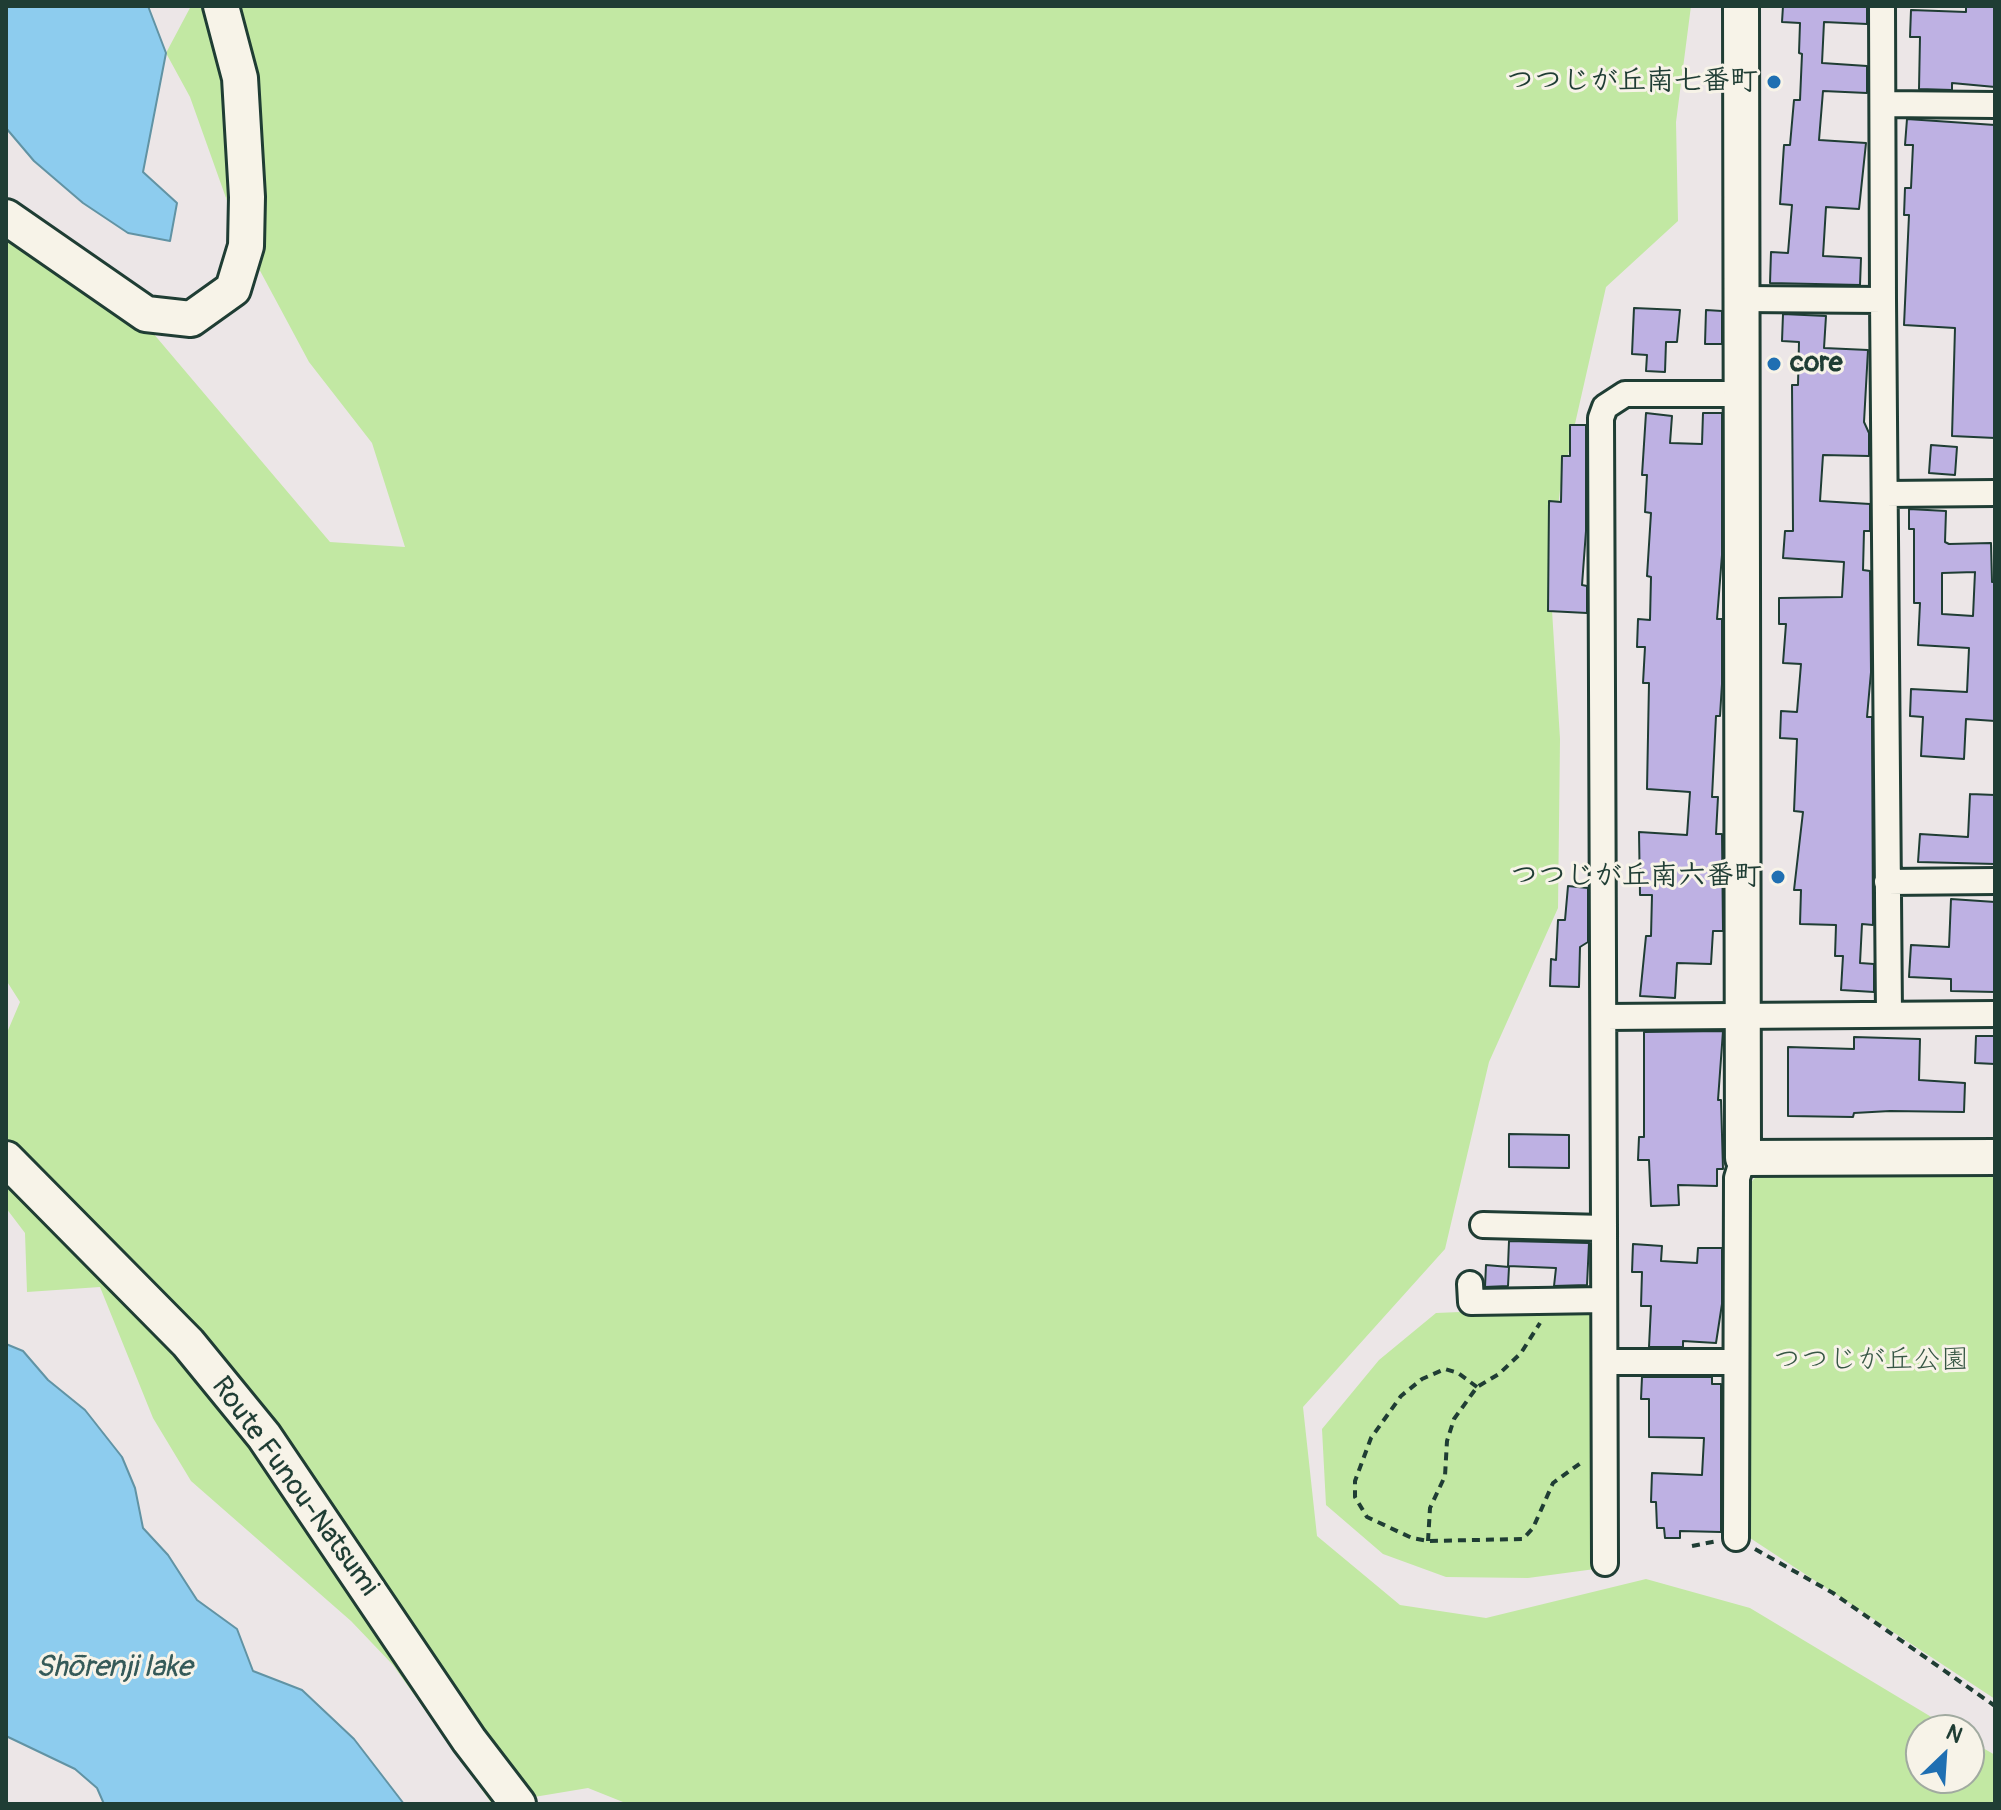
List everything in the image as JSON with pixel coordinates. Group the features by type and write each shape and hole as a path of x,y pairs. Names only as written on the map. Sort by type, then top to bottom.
{"street":[{"path":"6,217 146,314 191,319 233,289 246,246 247,197 240,78 221,6"},
{"path":"1736,1538 1737,1178 1743,1158 1745,1015 1741,6"},
{"path":"1882,6 1889,1014"},
{"path":"1883,104 1995,105"},
{"path":"1740,299 1883,300"},
{"path":"1605,1563 1601,418 1605,407 1625,394 1743,394"},
{"path":"1885,494 1995,493"},
{"path":"1887,882 1995,881"},
{"path":"1605,1017 1995,1014"},
{"path":"1743,1158 1995,1157"},
{"name":"Route Funou-Natsumi","path":"6,1159 188,1343 264,1436 469,1740 518,1804"},
{"path":"1483,1225 1604,1228"},
{"path":"1470,1284 1471,1302 1604,1300"},
{"path":"1605,1362 1736,1362"}],"path":[{"path":"1428,1541 1430,1508 1445,1476 1450,1429 1477,1387 1511,1364 1537,1332 1540,1301"},
{"path":"1477,1387 1458,1373 1445,1369 1408,1389 1375,1431 1355,1481 1355,1497 1367,1517 1412,1538 1428,1541 1523,1539 1533,1528 1553,1483 1605,1450"},
{"path":"1692,1546 1736,1538 1833,1593 1995,1706"}],"green space":[{"path":"191,6 1691,6 1676,122 1678,221 1606,287 1560,490 1550,578 1560,739 1558,908 1489,1062 1445,1249 1303,1407 1317,1536 1400,1605 1486,1618 1646,1579 1750,1608 1926,1714 1905,1714 1905,1794 1985,1794 1985,1749 1995,1755 1995,1804 628,1804 588,1788 492,1804 393,1665 351,1621 191,1481 153,1418 100,1287 27,1292 25,1233 6,1208 6,1035 20,1002 6,980 6,232 147,326 330,542 405,547 372,443 309,362 236,226 190,97 166,53"},
{"name":"つつじが丘公園","path":"1758,1175 1995,1175 1995,1699 1747,1536 1746,1187"},
{"path":"1581,1307 1590,1312 1596,1322 1595,1569 1528,1578 1446,1577 1383,1554 1326,1505 1322,1429 1379,1360 1436,1313"}],"water":[{"path":"6,6 148,6 166,53 143,172 177,203 170,241 128,233 83,203 34,161 6,128"},
{"name":"Shōrenji lake","path":"6,1344 23,1351 48,1380 85,1410 122,1457 135,1488 143,1528 168,1555 197,1600 237,1629 253,1671 302,1690 354,1739 404,1804 104,1804 97,1788 75,1769 6,1736"}],"building":[{"path":"1783,6 1867,6 1867,24 1824,22 1822,63 1867,66 1867,93 1823,91 1819,140 1866,143 1859,209 1826,207 1823,256 1861,258 1860,285 1770,283 1771,252 1788,253 1792,205 1780,204 1784,145 1790,145 1794,100 1800,100 1800,23 1782,22"},
{"path":"1966,6 1995,6 1995,87 1952,83 1952,90 1919,89 1920,37 1910,37 1911,10 1966,12"},
{"path":"1907,119 1995,125 1995,438 1952,436 1955,328 1904,325 1909,215 1904,215 1905,188 1911,188 1913,145 1905,145"},
{"path":"1634,308 1680,310 1677,342 1666,342 1665,372 1646,371 1647,355 1632,354"},
{"path":"1706,310 1722,311 1722,344 1705,344"},
{"path":"1783,314 1826,316 1824,348 1868,350 1864,422 1869,433 1869,456 1823,455 1820,501 1870,504 1870,531 1864,531 1863,570 1870,571 1871,672 1867,717 1872,717 1873,925 1862,924 1860,963 1874,964 1874,992 1841,990 1843,956 1835,956 1836,925 1800,924 1801,890 1794,890 1803,812 1794,811 1797,739 1780,738 1781,711 1797,712 1801,664 1783,663 1786,624 1779,624 1779,598 1842,597 1844,562 1783,558 1785,531 1793,531 1792,385 1798,385 1799,342 1782,341"},
{"path":"1646,413 1672,416 1670,443 1702,444 1703,413 1722,413 1722,555 1717,619 1722,619 1722,684 1720,716 1716,716 1712,797 1718,797 1716,834 1722,834 1723,931 1713,931 1711,964 1677,963 1675,998 1640,996 1646,936 1651,936 1652,895 1640,895 1639,832 1687,835 1690,792 1647,789 1649,683 1643,683 1645,647 1637,647 1638,619 1650,620 1651,577 1647,576 1651,513 1645,512 1647,475 1642,475"},
{"path":"1570,425 1586,425 1586,531 1582,585 1587,586 1587,613 1548,611 1549,501 1561,502 1562,456 1570,456"},
{"path":"1931,445 1957,447 1955,475 1929,473"},
{"path":"1909,509 1946,511 1945,542 1991,543 1992,582 1995,582 1995,721 1966,719 1964,759 1921,756 1923,717 1910,716 1911,689 1967,692 1969,648 1918,645 1920,603 1914,603 1914,529 1909,529","holes":["1975,572 1973,616 1942,614 1942,573"]},
{"path":"1970,794 1995,795 1995,864 1918,862 1920,834 1968,837"},
{"path":"1568,886 1588,888 1588,942 1580,947 1579,987 1550,986 1551,959 1556,960 1558,920 1565,920"},
{"path":"1951,899 1995,902 1995,992 1951,991 1951,979 1909,977 1911,945 1949,947"},
{"path":"1723,1031 1718,1100 1721,1100 1723,1169 1717,1169 1717,1186 1678,1185 1679,1205 1651,1206 1649,1160 1638,1160 1639,1137 1644,1137 1644,1032"},
{"path":"1976,1036 1995,1036 1995,1064 1975,1063"},
{"path":"1854,1037 1920,1039 1919,1080 1965,1083 1964,1112 1890,1111 1854,1113 1853,1117 1788,1116 1788,1047 1854,1049"},
{"path":"1509,1134 1569,1135 1569,1168 1509,1167"},
{"path":"1509,1241 1589,1243 1587,1285 1554,1286 1556,1268 1508,1266"},
{"path":"1633,1244 1662,1246 1661,1261 1697,1263 1698,1248 1722,1248 1722,1304 1716,1343 1683,1341 1683,1347 1649,1347 1651,1306 1641,1306 1642,1272 1632,1272"},
{"path":"1486,1265 1509,1267 1508,1286 1485,1287"},
{"path":"1642,1377 1712,1377 1712,1384 1721,1384 1721,1532 1680,1531 1680,1538 1665,1538 1664,1528 1657,1528 1656,1502 1651,1502 1652,1473 1702,1475 1704,1438 1649,1437 1649,1399 1641,1399"}],"place":[{"name":"つつじが丘南七番町","path":"1774,82"},
{"name":"core","path":"1774,364"},
{"name":"つつじが丘南六番町","path":"1778,877"}]}
